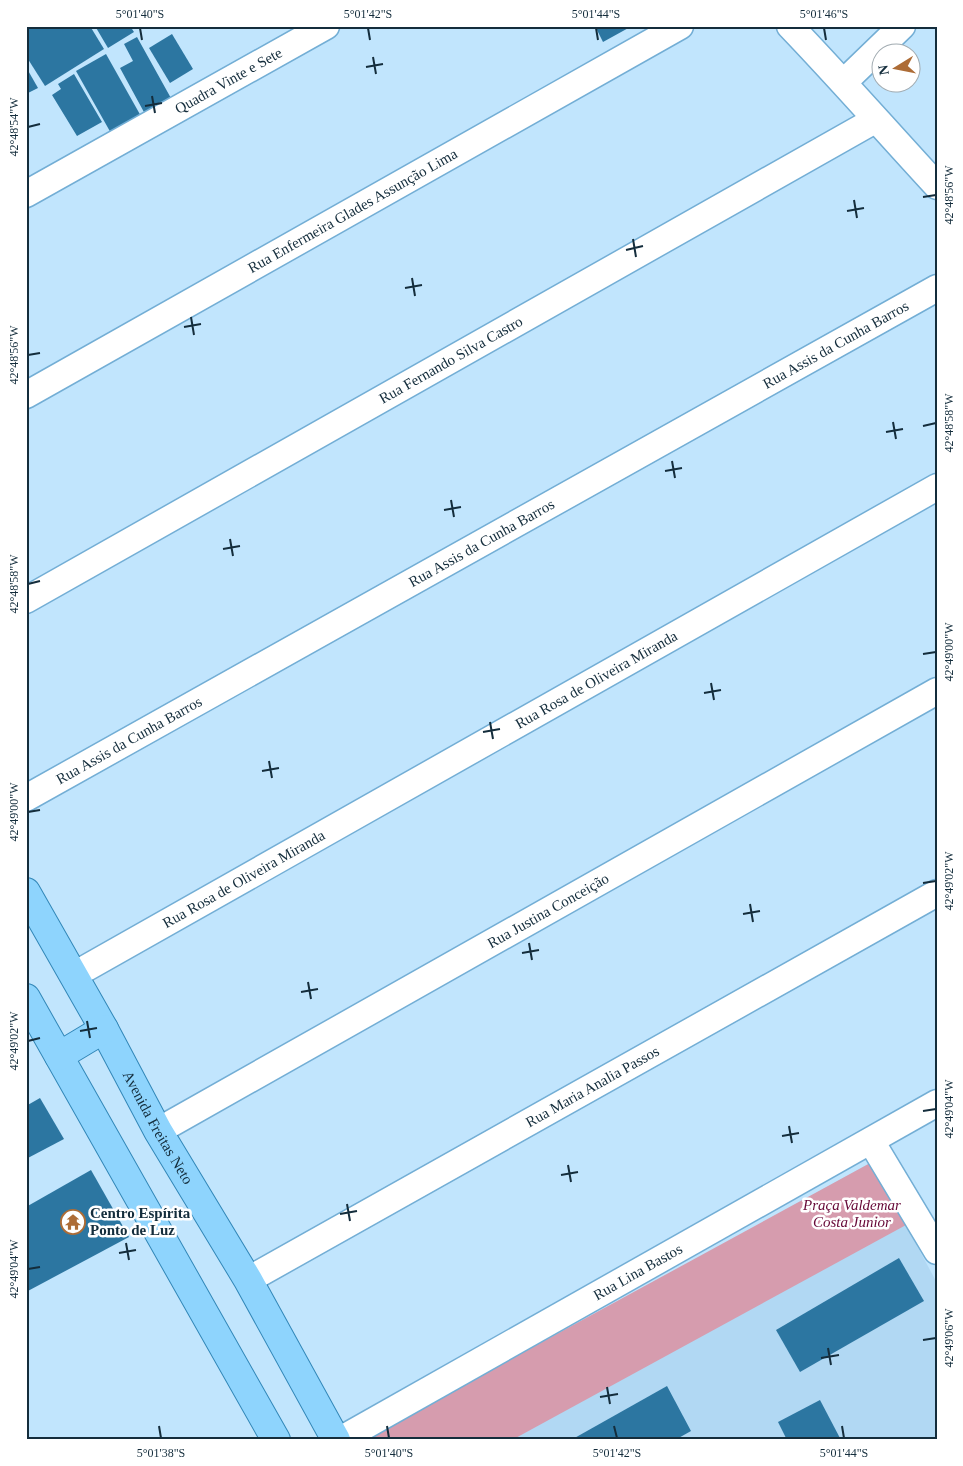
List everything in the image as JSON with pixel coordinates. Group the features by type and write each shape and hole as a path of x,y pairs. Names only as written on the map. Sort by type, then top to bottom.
{"main road":[{"name":"Avenida Freitas Neto","path":"26,892 104,1029 158,1131 248,1280 336,1440"},
{"path":"26,998 276,1440"},
{"path":"59,1056 104,1029"}],"street":[{"name":"Quadra Vinte e Sete","path":"26,194 326,26"},
{"name":"Rua Enfermeira Glades Assunção Lima","path":"26,396 680,26"},
{"path":"790,26 844,82 875,120 937,186"},
{"path":"844,82 902,26"},
{"name":"Rua Fernando Silva Castro","path":"26,600 875,120"},
{"name":"Rua Assis da Cunha Barros","path":"26,798 937,288"},
{"name":"Rua Rosa de Oliveira Miranda","path":"74,975 937,487"},
{"name":"Rua Justina Conceição","path":"158,1131 937,690"},
{"name":"Rua Maria Analia Passos","path":"248,1280 937,893"},
{"name":"Rua Lina Bastos","path":"340,1440 937,1103"},
{"path":"871,1141 937,1251"}],"shaded area":[{"path":"872,1162 937,1283 937,1440 369,1440"}],"green space":[{"name":"Praça Valdemar Costa Junior","path":"872,1162 906,1225 512,1440 369,1440 368,1437"}],"building":[{"path":"26,26 90,26 104,49 45,86 26,56"},
{"path":"95,26 130,26 134,32 108,48"},
{"path":"595,26 632,26 603,42"},
{"path":"172,34 193,69 170,83 149,48"},
{"path":"137,37 172,100 145,114 120,68 133,61 124,44"},
{"path":"106,54 142,118 112,135 76,71"},
{"path":"26,67 38,88 26,94"},
{"path":"74,74 102,122 77,136 52,95 61,89 58,84"},
{"path":"40,1098 64,1139 26,1159 26,1106"},
{"name":"Centro Espírita Ponto de Luz","path":"91,1170 129,1237 26,1292 26,1207"},
{"path":"899,1258 924,1301 800,1372 776,1330"},
{"path":"667,1386 691,1431 675,1440 571,1440"},
{"path":"820,1400 841,1440 787,1440 778,1422"}],"place":[{"name":"Centro Espírita Ponto de Luz","path":"73,1222"}]}
